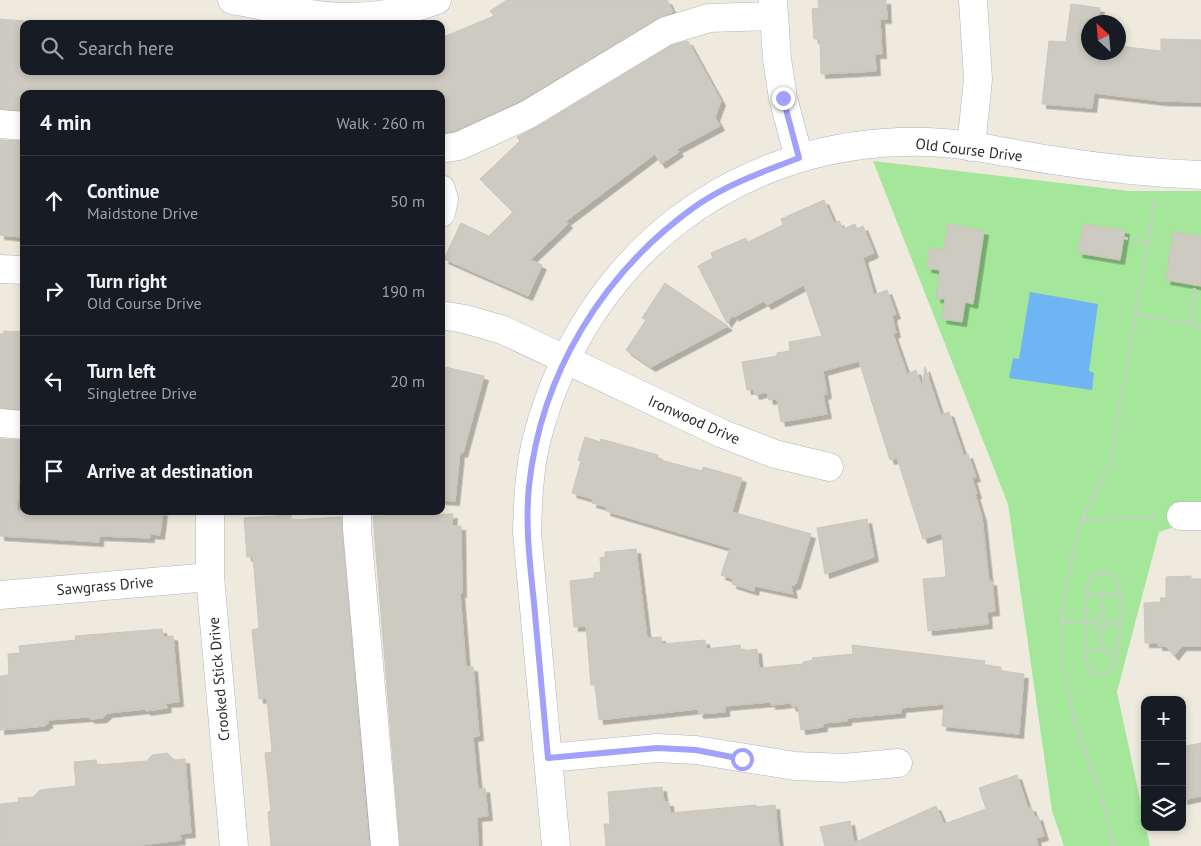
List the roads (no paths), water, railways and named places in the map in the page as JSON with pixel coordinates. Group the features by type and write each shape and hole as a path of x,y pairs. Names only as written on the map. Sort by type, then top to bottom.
{"street":[{"path":"232,0 323,17 360,18 401,12 437,0"},
{"path":"972,147 978,79 973,0"},
{"path":"445,148 460,146 527,114 666,31 709,18 774,8 783,98 799,158"},
{"path":"0,124 20,126"},
{"name":"Old Course Drive","path":"556,846 527,532 529,487 536,439 550,394 564,359 587,317 619,274 652,240 694,208 741,181 799,158 875,143 928,142 1073,163 1201,176"},
{"path":"0,269 20,270"},
{"name":"Ironwood Drive","path":"445,316 465,318 503,330 723,434 775,454 829,467"},
{"path":"0,423 20,425"},
{"name":"Crooked Stick Drive","path":"210,515 210,577 234,846"},
{"path":"358,515 358,538 385,846"},
{"name":"Sawgrass Drive","path":"0,595 210,577"},
{"path":"548,758 657,748 696,750 795,766 844,768 898,763"}],"water":[{"path":"1030,292 1098,304 1089,371 1094,373 1092,390 1009,378 1013,358 1019,359"}]}
